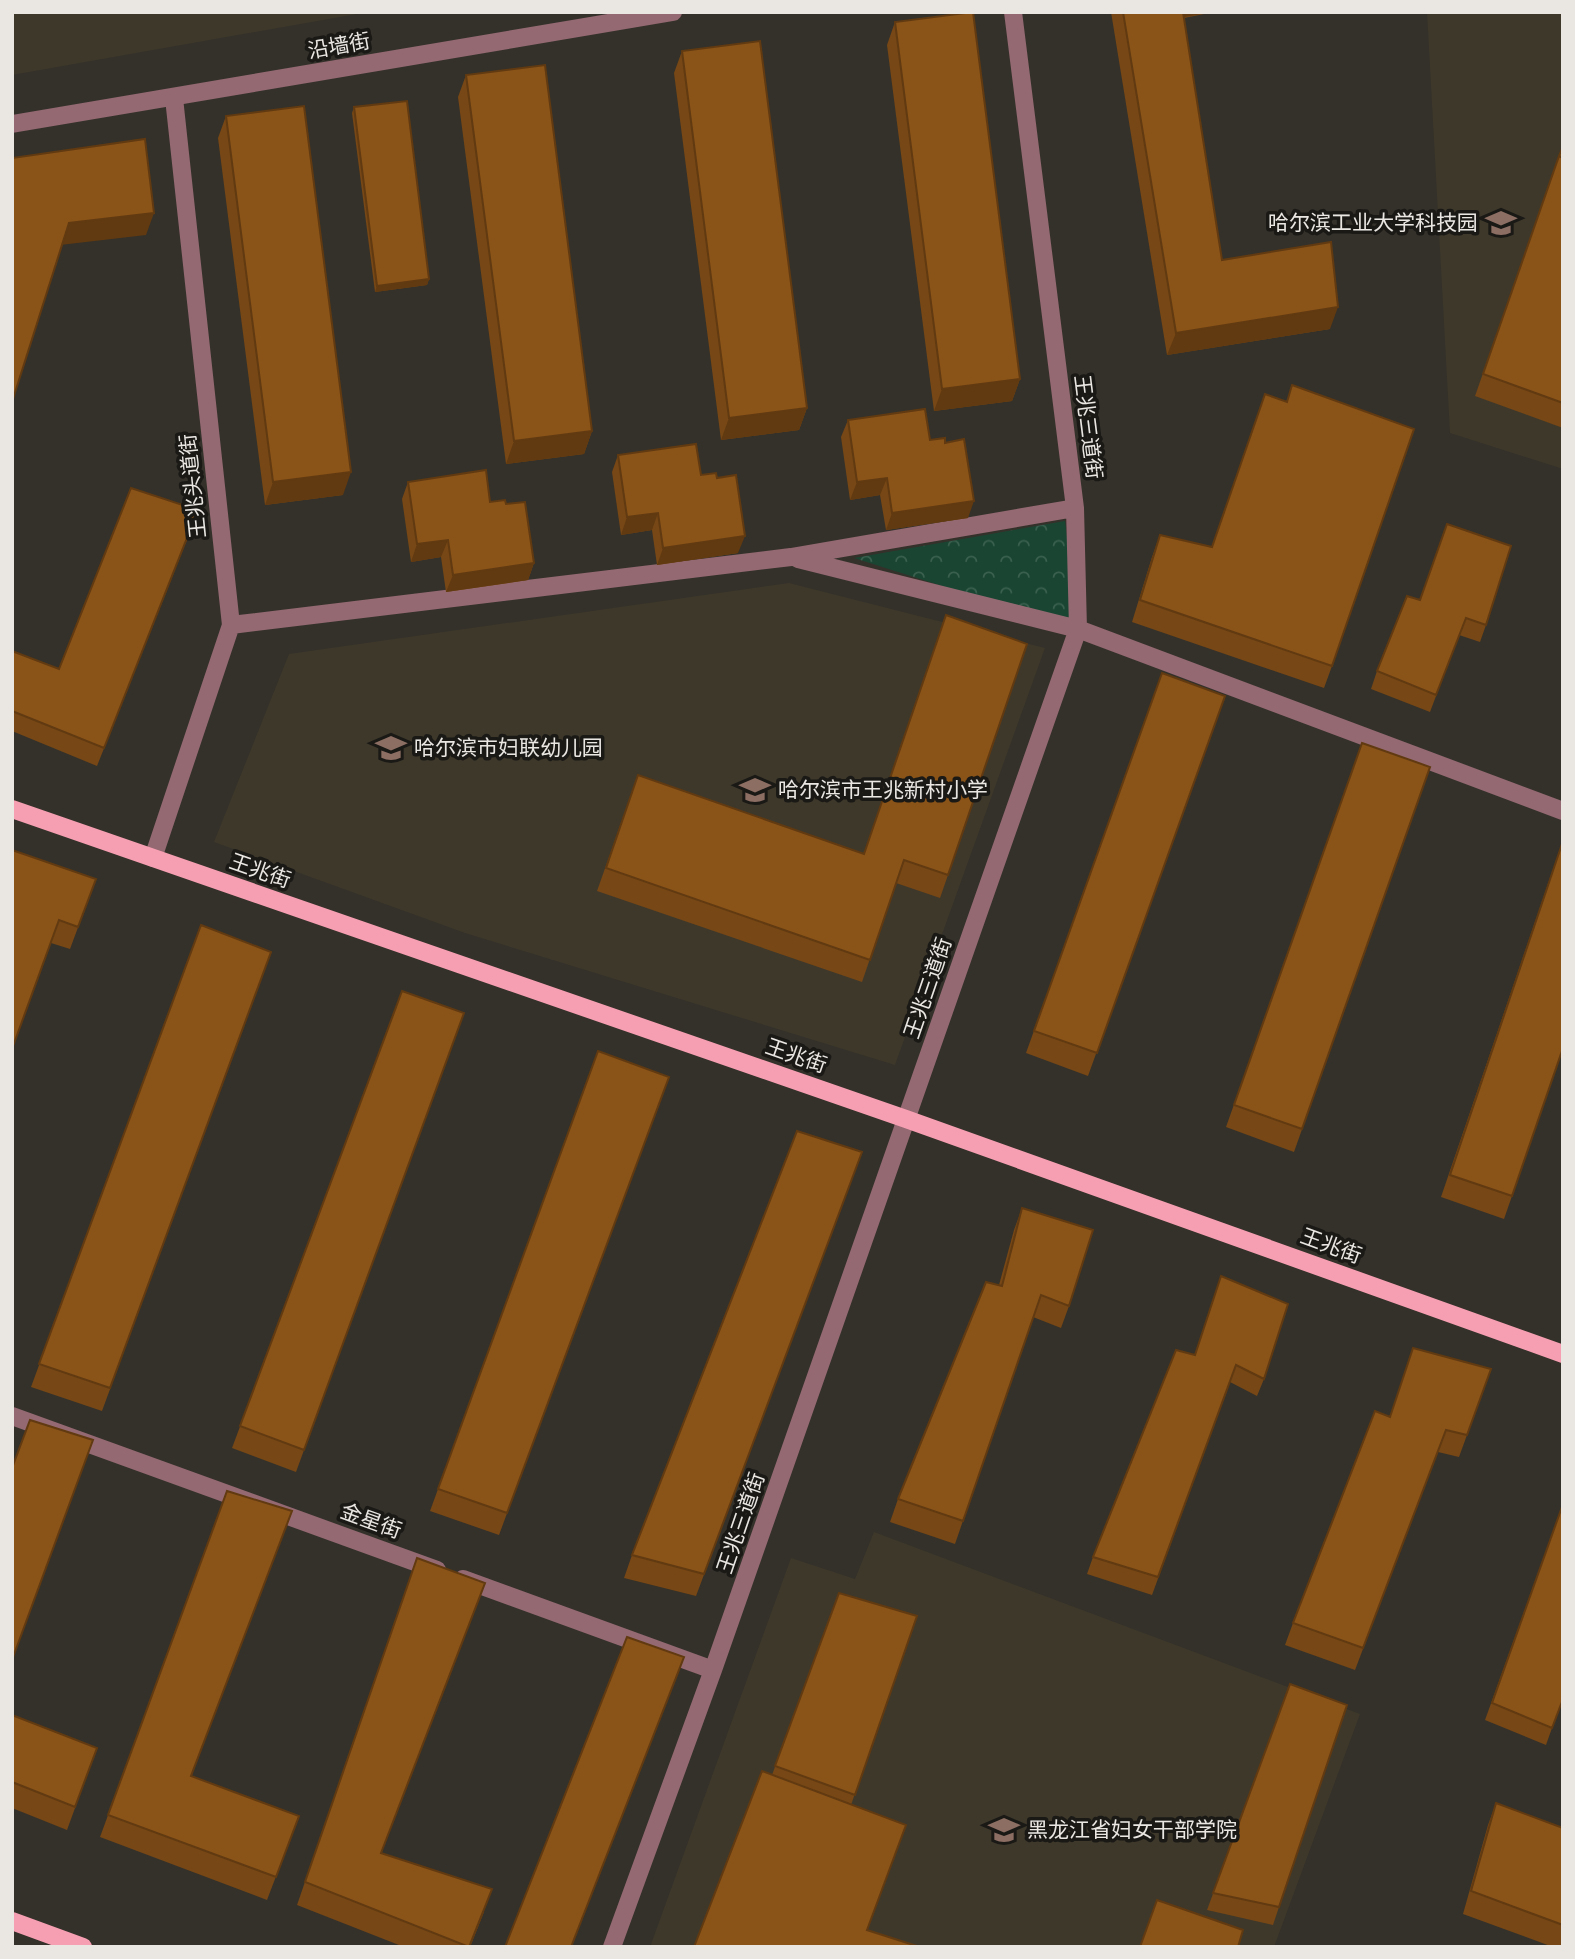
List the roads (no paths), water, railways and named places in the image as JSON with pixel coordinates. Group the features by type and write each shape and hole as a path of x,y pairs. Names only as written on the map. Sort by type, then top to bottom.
{"main road":[{"name":"王兆街","path":"12,808 906,1119 1563,1354"},
{"path":"12,1921 83,1947"}],"street":[{"name":"沿墙街","path":"12,124 673,12"},
{"name":"王兆三道街","path":"612,1947 713,1670 1078,629 1075,508 1013,12"},
{"name":"王兆头道街","path":"153,858 231,625 174,98"},
{"path":"231,625 791,557 1075,508"},
{"path":"791,557 1078,629 1563,811"},
{"name":"金星街","path":"12,1416 713,1670"}],"place":[{"name":"哈尔滨工业大学科技园","path":"1501,223"},
{"name":"哈尔滨市妇联幼儿园","path":"391,748"},
{"name":"哈尔滨市王兆新村小学","path":"755,790"},
{"name":"黑龙江省妇女干部学院","path":"1004,1830"}]}
